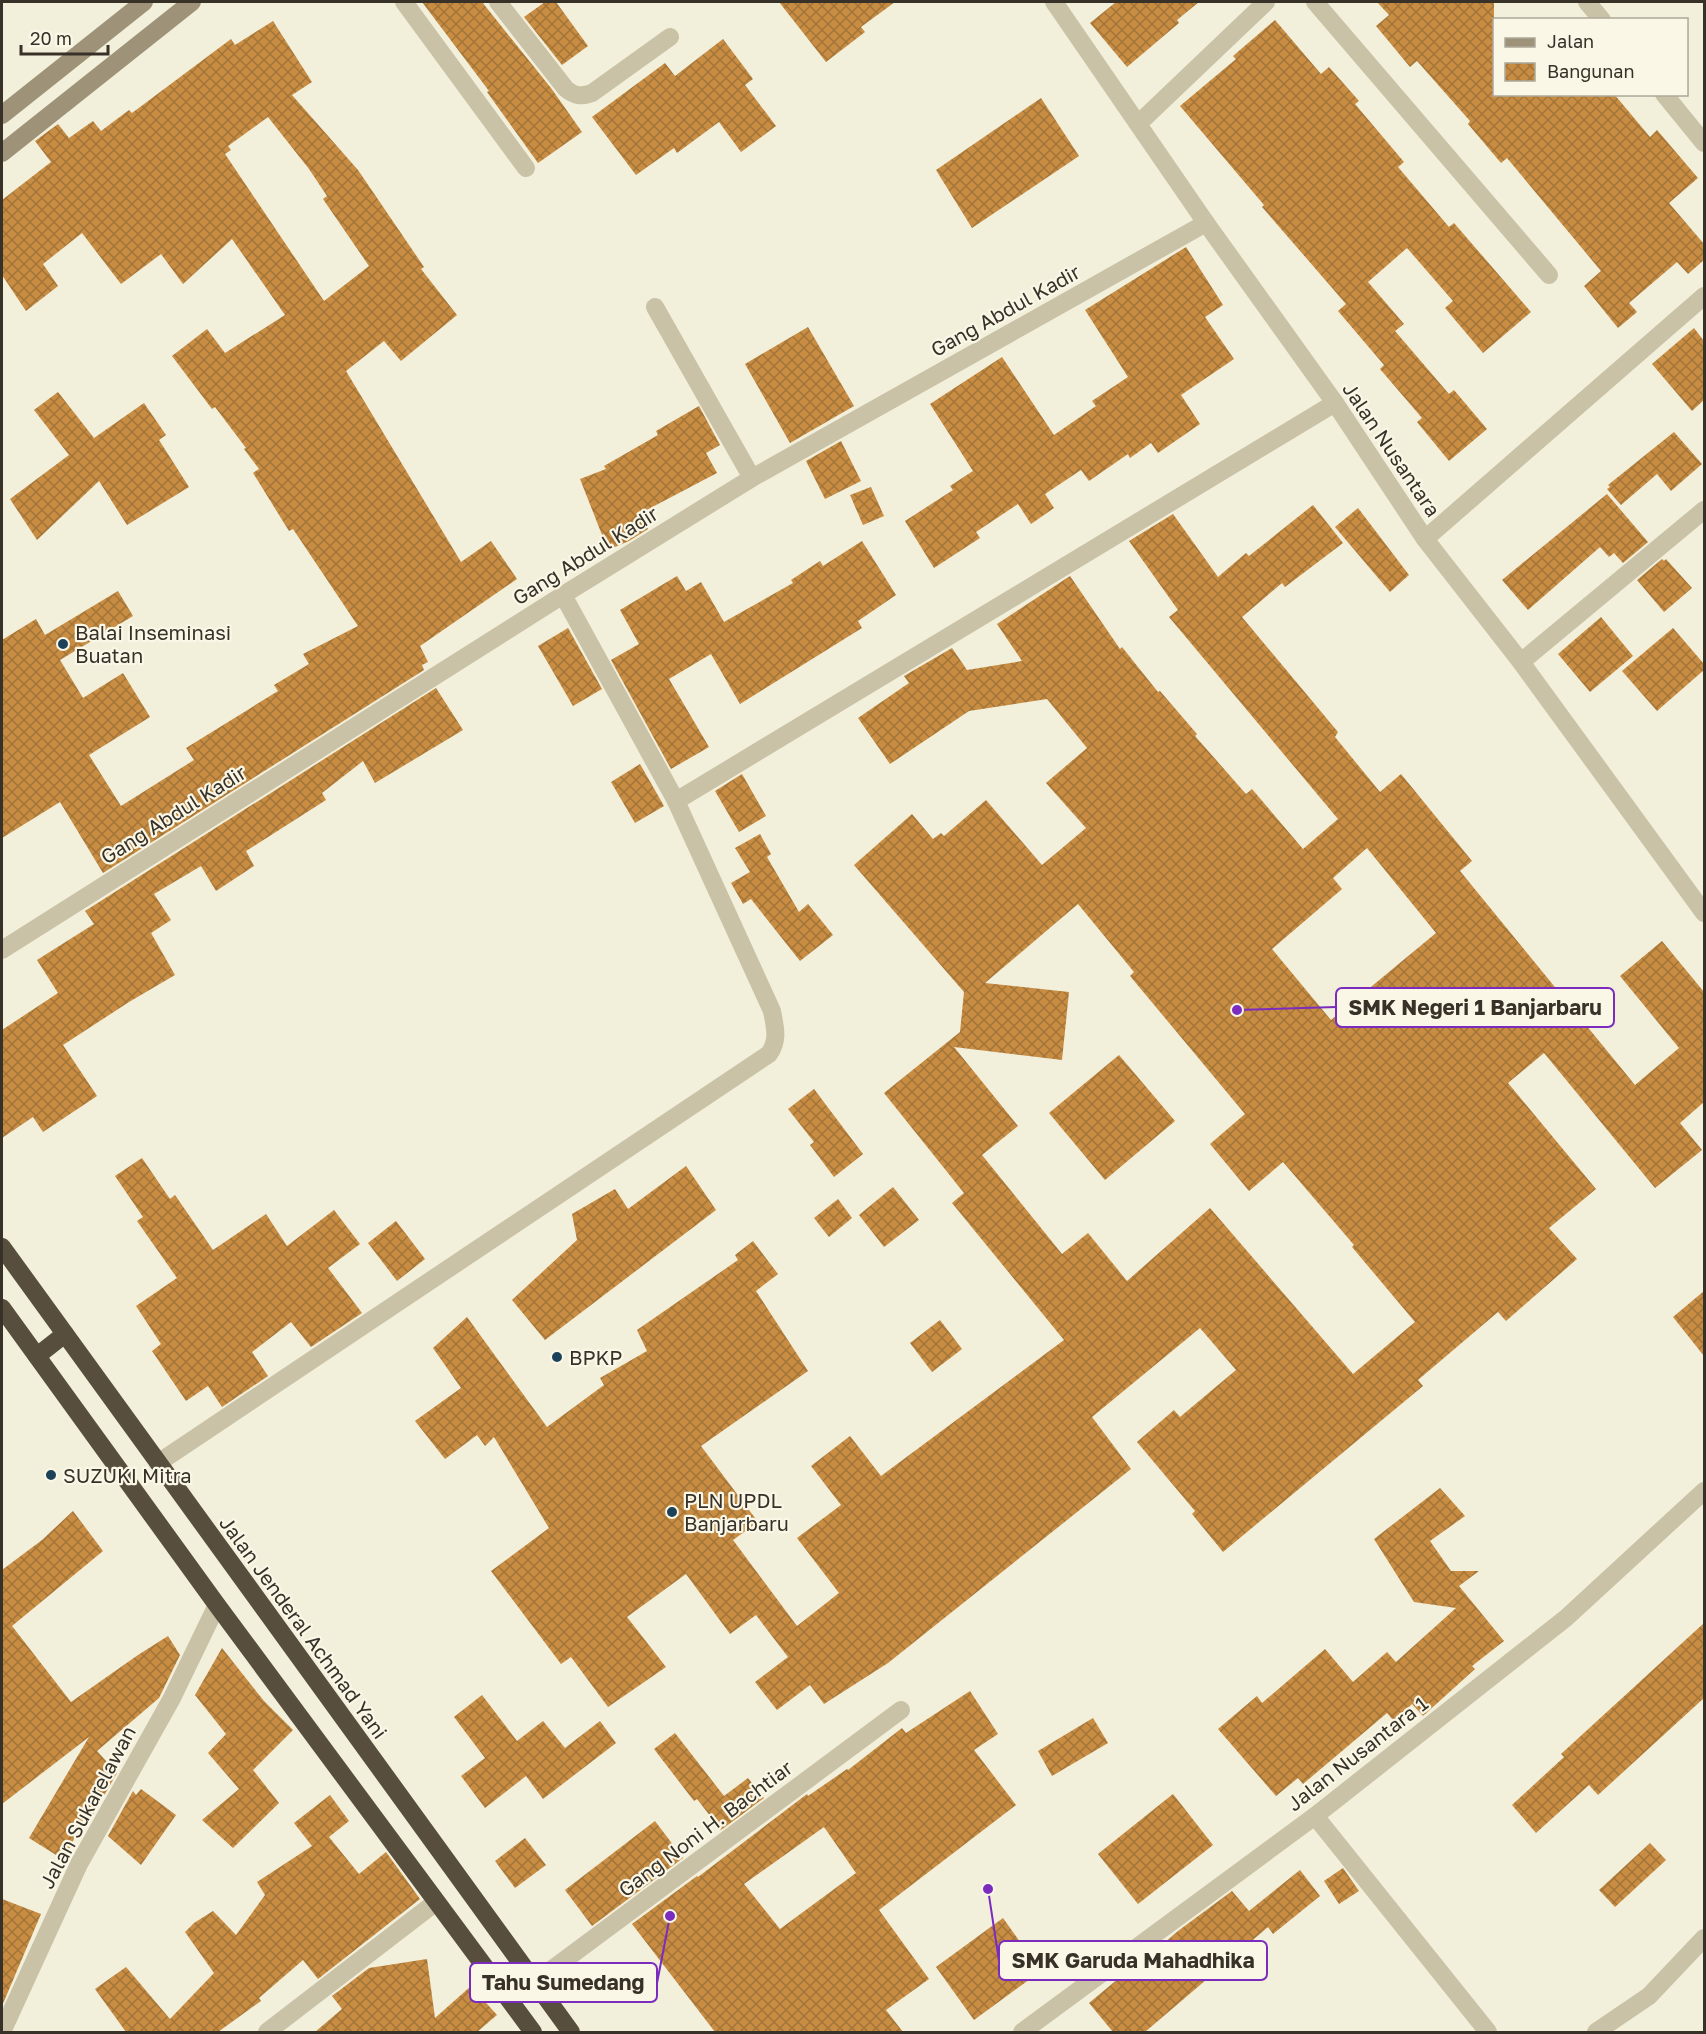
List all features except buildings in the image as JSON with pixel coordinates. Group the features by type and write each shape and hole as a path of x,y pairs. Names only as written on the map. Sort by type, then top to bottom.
{"highway":[{"name":"Jalan Jenderal Achmad Yani","path":"2,1247 572,2032"},
{"path":"2,1308 217,1605 533,2032"},
{"path":"37,1356 65,1334"}],"main road":[{"path":"2,115 144,2"},
{"path":"2,153 192,2"}],"street":[{"path":"404,2 526,168"},
{"path":"498,2 566,89 574,95 584,96 592,93 670,37"},
{"name":"Jalan Nusantara","path":"1054,2 1206,223 1335,403 1425,539 1521,662 1704,913"},
{"path":"1138,124 1266,2"},
{"path":"1315,2 1549,275"},
{"path":"1587,2 1600,18"},
{"path":"1666,96 1704,144"},
{"name":"Gang Abdul Kadir","path":"2,950 752,478 1206,223"},
{"path":"1425,539 1704,296"},
{"path":"655,307 752,478"},
{"path":"676,801 1335,403"},
{"path":"1521,662 1704,510"},
{"path":"158,1462 769,1054 776,1045 772,1011 676,801 563,595"},
{"name":"Jalan Nusantara 1","path":"1022,2032 1315,1816 1566,1618 1704,1491"},
{"name":"Jalan Sukarelawan","path":"2,2032 79,1864 172,1698 217,1605"},
{"name":"Gang Noni H. Bachtiar","path":"536,1982 901,1710"},
{"path":"1315,1816 1488,2032"},
{"path":"267,2032 436,1902"},
{"path":"1596,2032 1649,1996 1704,1938"}],"place":[{"name":"Balai Inseminasi Buatan","path":"63,644"},
{"name":"SMK Negeri 1 Banjarbaru","path":"1237,1010"},
{"name":"BPKP","path":"557,1357"},
{"name":"SUZUKI Mitra","path":"51,1475"},
{"name":"PLN UPDL Banjarbaru","path":"672,1512"},
{"name":"SMK Garuda Mahadhika","path":"988,1889"},
{"name":"Tahu Sumedang","path":"670,1916"}]}
